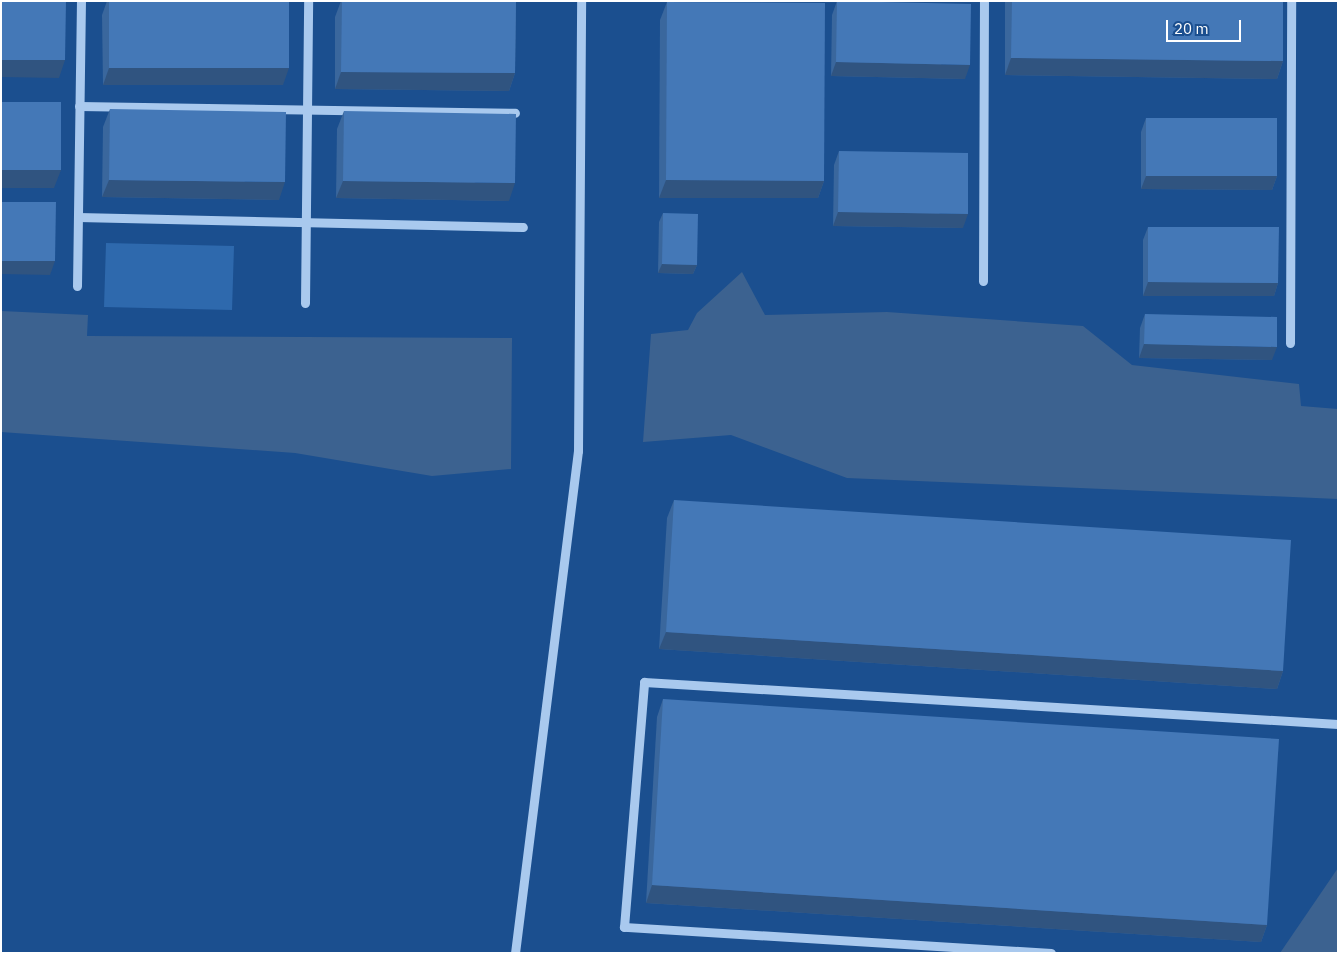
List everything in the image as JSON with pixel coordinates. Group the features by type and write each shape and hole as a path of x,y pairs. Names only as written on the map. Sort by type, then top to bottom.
{"street":[{"path":"77,286 81,1"},
{"path":"305,304 308,1"},
{"path":"515,953 578,451 581,1"},
{"path":"983,281 984,1"},
{"path":"1290,343 1291,1"},
{"path":"80,106 515,114"},
{"path":"78,217 522,227"},
{"path":"1050,953 624,927 644,682 1338,724"}],"shaded area":[{"path":"106,243 234,246 232,310 104,307"},
{"path":"742,272 765,315 887,312 1083,326 1132,365 1299,384 1301,406 1338,409 1338,499 847,478 731,435 643,442 651,334 688,330 697,313"},
{"path":"1,311 88,315 87,336 512,338 511,469 432,476 295,453 1,432"},
{"path":"1338,868 1338,953 1280,953"}],"building":[{"path":"1,1 66,1 65,60 1,60"},
{"path":"109,1 289,1 289,68 109,68"},
{"path":"342,1 516,1 515,73 341,72"},
{"path":"837,1 971,4 970,65 836,62"},
{"path":"1012,1 1283,1 1283,61 1011,58"},
{"path":"667,2 825,3 824,181 666,180"},
{"path":"1,102 61,102 61,170 1,170"},
{"path":"110,109 286,112 285,182 109,180"},
{"path":"344,111 516,114 515,183 343,181"},
{"path":"1146,118 1277,118 1277,176 1146,176"},
{"path":"839,151 968,153 968,214 838,212"},
{"path":"1,202 56,202 55,261 1,261"},
{"path":"663,213 698,214 697,265 662,264"},
{"path":"1148,227 1279,227 1278,283 1148,282"},
{"path":"1145,314 1277,317 1277,347 1144,344"},
{"path":"674,500 1291,540 1283,671 666,632"},
{"path":"663,699 1279,739 1267,925 652,885"}]}
